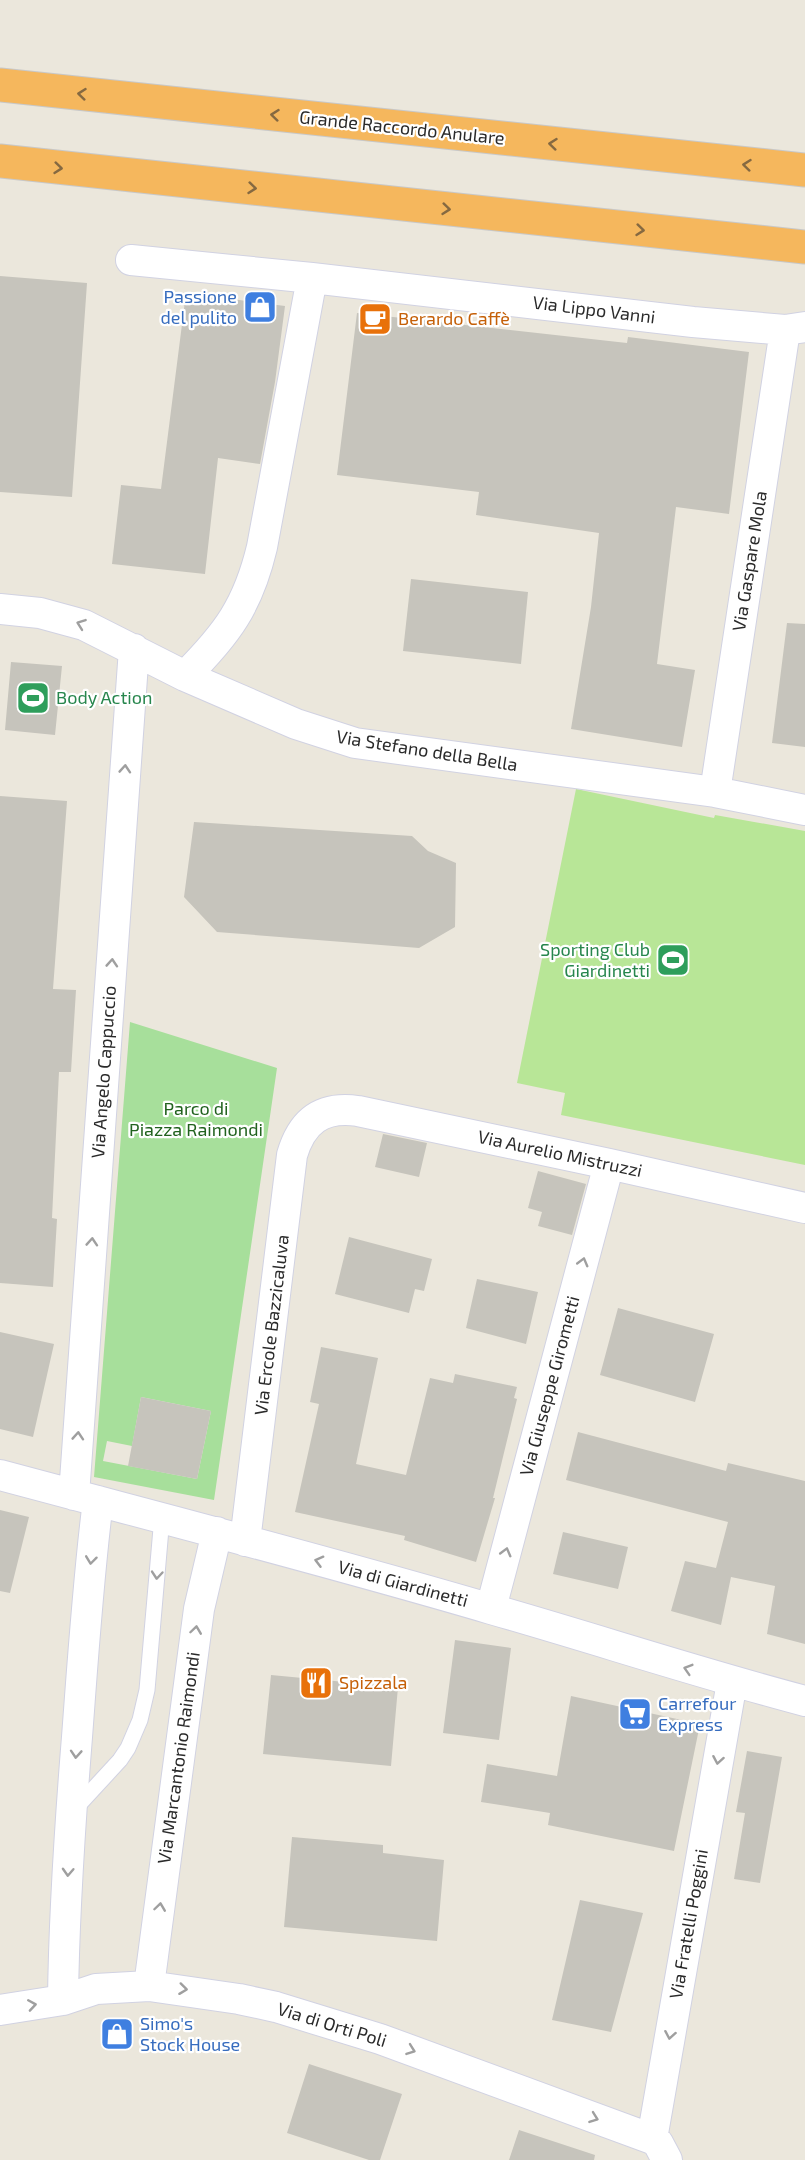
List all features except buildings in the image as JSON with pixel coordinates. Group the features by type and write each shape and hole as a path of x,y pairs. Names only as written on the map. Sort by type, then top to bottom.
{"highway":[{"name":"Grande Raccordo Anulare","path":"0,85 805,170"},
{"path":"0,162 805,247"}],"street":[{"name":"Via Lippo Vanni","path":"130,260 795,329"},
{"path":"185,676 220,639 236,617 254,578 262,547 312,278"},
{"name":"Via Gaspare Mola","path":"715,792 795,329"},
{"name":"Via Stefano della Bella","path":"0,609 59,616 84,625 185,676 296,724 355,744 715,792 805,810"},
{"name":"Via Angelo Cappuccio","path":"86,1498 134,650"},
{"name":"Via Aurelio Mistruzzi","path":"316,1118 326,1112 337,1110 358,1111 805,1208"},
{"name":"Via Ercole Bazzicaluva","path":"231,1537 292,1155 300,1134 316,1118"},
{"name":"Via Giuseppe Girometti","path":"491,1608 609,1164"},
{"name":"Via di Giardinetti","path":"0,1475 162,1517 491,1608 732,1682 805,1701"},
{"path":"63,2000 63,1957 71,1813 89,1570 86,1498"},
{"name":"Via Marcantonio Raimondi","path":"149,1986 199,1609 231,1537"},
{"name":"Via Fratelli Poggini","path":"659,2149 732,1682"},
{"name":"Via di Orti Poli","path":"0,2010 63,2000 96,1989 149,1986 239,1999 346,2028 659,2149"}],"lane":[{"path":"71,1813 120,1760 140,1720 147,1690 162,1517"}],"green space":[{"name":"Sporting Club Giardinetti","path":"576,789 714,818 715,815 805,831 805,1165 561,1115 565,1093 517,1083"},
{"name":"Parco di Piazza Raimondi","path":"130,1022 277,1068 214,1500 94,1477","holes":["141,1397 211,1411 197,1479 103,1461 107,1441 132,1446"]}],"place":[{"name":"Passione del pulito","path":"260,307"},
{"name":"Berardo Caffè","path":"375,319"},
{"name":"Body Action","path":"33,698"},
{"name":"Sporting Club Giardinetti","path":"673,960"},
{"name":"Spizzala","path":"316,1683"},
{"name":"Carrefour Express","path":"635,1714"},
{"name":"Simo's Stock House","path":"117,2034"}]}
